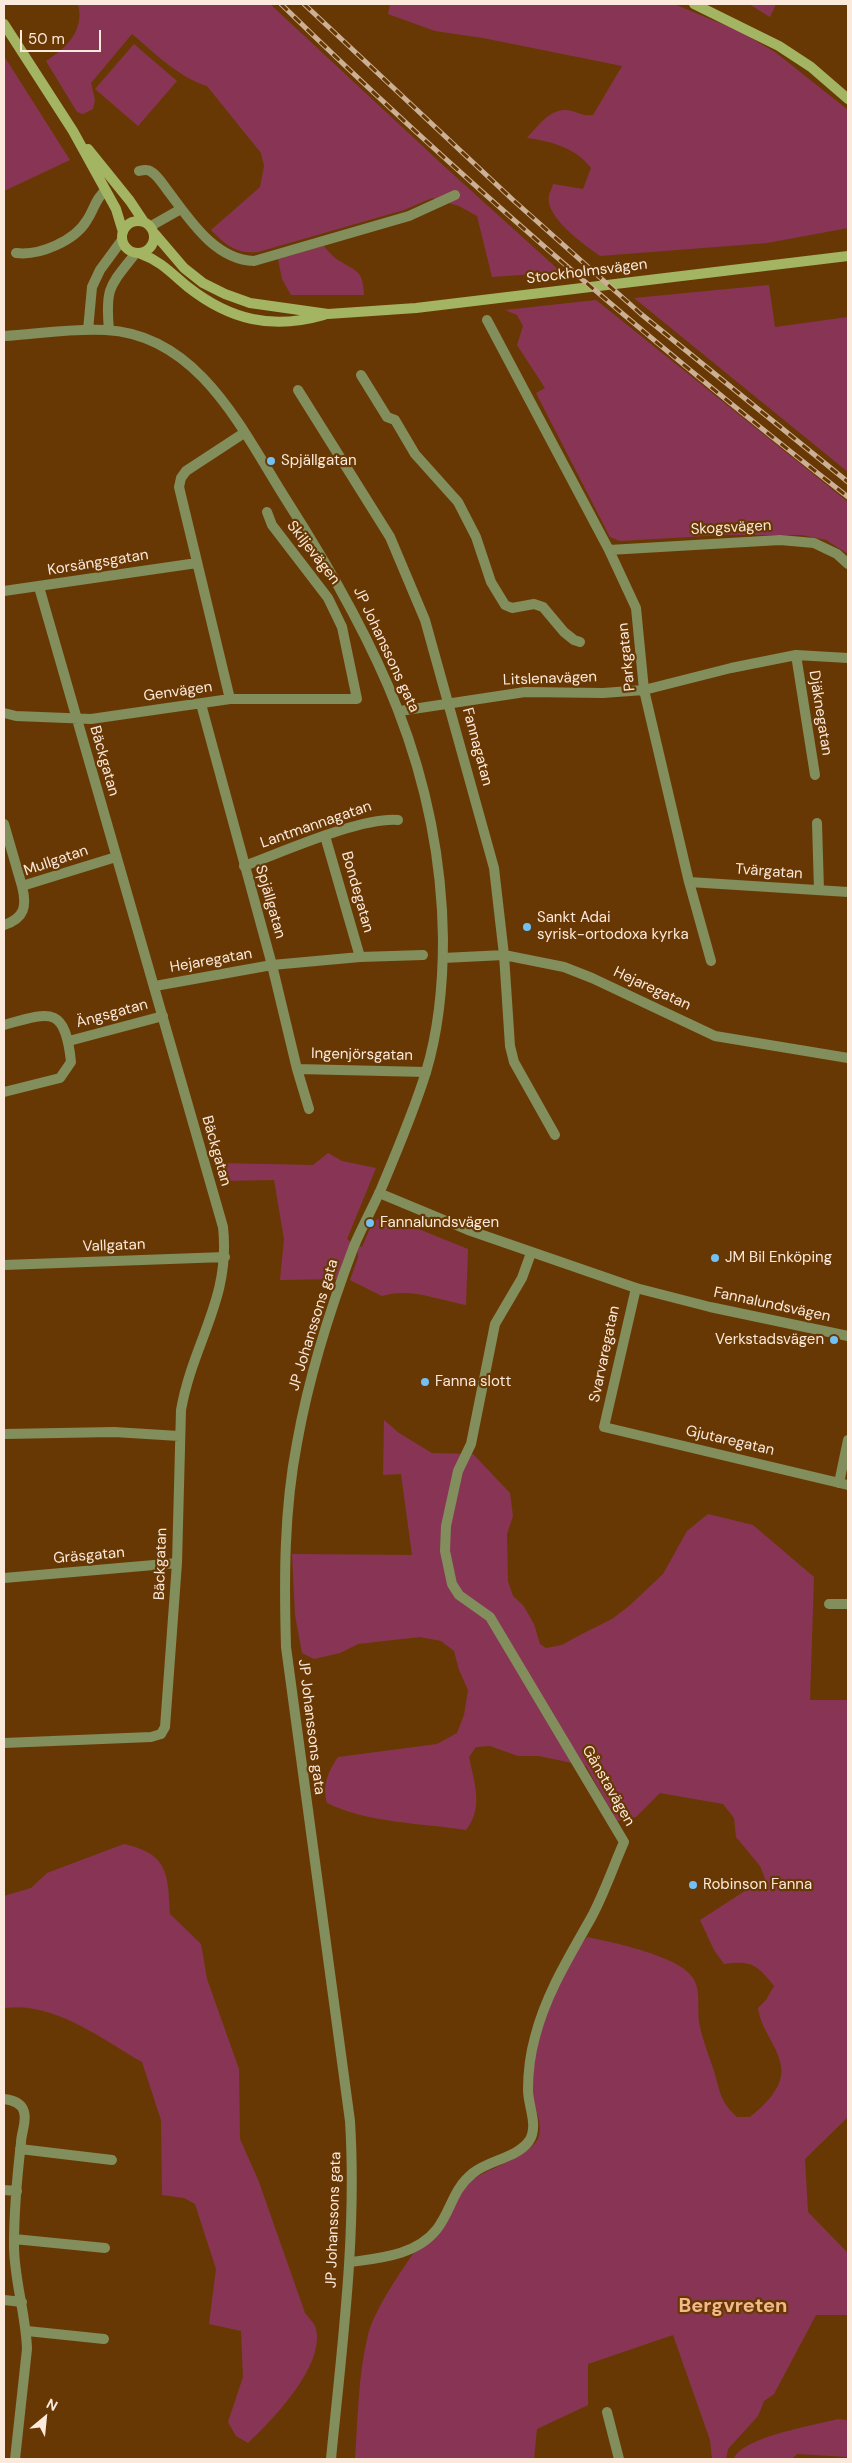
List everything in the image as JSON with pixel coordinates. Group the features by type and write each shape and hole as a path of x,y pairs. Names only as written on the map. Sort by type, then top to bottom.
{"main road":[{"path":"694,4 779,46 811,67 848,99"},
{"path":"4,24 73,131 116,209 122,236 126,248 138,254 149,250 154,243 150,227 135,221 127,225 122,236"},
{"name":"Stockholmsvägen","path":"73,131 184,268 203,283 225,294 250,303 328,314"},
{"name":"Stockholmsvägen","path":"138,254 158,260 202,298 223,310 241,316 272,322 299,322 328,314 416,308 848,256"}],"street":[{"path":"139,171 145,170 155,175 181,209 208,239 224,252 238,259 254,261 409,216 455,195"},
{"path":"16,253 25,254 47,248 76,235 87,220 98,198 105,191"},
{"path":"150,227 181,209"},
{"path":"88,330 92,287 100,270 122,236"},
{"path":"4,336 109,330 108,297 111,287 118,273 138,254"},
{"name":"Parkgatan","path":"487,320 609,550 636,608 644,690 689,882 711,961"},
{"name":"JP Johanssons gata","path":"109,330 140,338 177,354 219,394 341,588 400,711 424,787 434,827 442,906 443,958 441,996 426,1072 379,1193 354,1248 317,1358 296,1446 284,1585 286,1647 350,2122 354,2180 351,2262 331,2459"},
{"path":"361,375 387,417 394,420 415,454 458,502 476,537 491,582 505,605 512,608 534,604 543,606 564,632 580,642"},
{"name":"Fannagatan","path":"298,390 390,536 425,620 494,868 504,955 510,1046 514,1062 555,1135"},
{"path":"230,699 181,498 181,478 197,462 244,433"},
{"name":"Skiljevägen","path":"267,512 272,525 332,605 342,627 357,699"},
{"name":"Skogsvägen","path":"609,550 780,540 814,544 837,554 848,564"},
{"name":"Korsängsgatan","path":"4,591 196,563"},
{"name":"Bäckgatan","path":"4,1743 151,1737 161,1734 165,1727 177,1563 181,1410 185,1385 221,1289 224,1257 223,1227 39,586"},
{"name":"Litslenavägen","path":"400,711 525,692 603,693 644,690 731,668 796,655 848,658"},
{"name":"Djäknegatan","path":"796,655 815,775"},
{"name":"Genvägen","path":"4,713 76,719 230,699 357,699"},
{"name":"Spjällgatan","path":"201,704 272,965 297,1069 310,1109"},
{"name":"Lantmannagatan","path":"244,866 325,836 383,818 398,820"},
{"path":"817,823 819,890"},
{"path":"4,824 8,856 22,886"},
{"name":"Bondegatan","path":"325,836 360,957"},
{"name":"Mullgatan","path":"4,924 13,922 23,914 26,900 22,886 116,857"},
{"name":"Tvärgatan","path":"689,882 848,892"},
{"name":"Hejaregatan","path":"155,986 272,965 360,957 423,955"},
{"name":"Hejaregatan","path":"443,958 504,955 564,968 592,978 715,1036 848,1058"},
{"name":"Ängsgatan","path":"4,1025 42,1015 52,1015 59,1019 69,1041 71,1062 60,1078 4,1092"},
{"name":"Ängsgatan","path":"69,1041 163,1016"},
{"name":"Ingenjörsgatan","path":"297,1069 426,1072"},
{"name":"Fannalundsvägen","path":"379,1193 468,1230 636,1288 710,1307 848,1336"},
{"name":"Gånstavägen","path":"351,2262 401,2252 425,2240 436,2229 462,2182 480,2168 520,2150 528,2142 533,2124 528,2092 529,2067 534,2038 556,1980 591,1917 624,1842 490,1617 459,1595 452,1584 444,1551 446,1526 458,1471 471,1444 495,1324 522,1278 531,1253"},
{"name":"Vallgatan","path":"4,1265 224,1257"},
{"name":"Svarvaregatan","path":"604,1427 636,1288"},
{"name":"Gjutaregatan","path":"604,1427 844,1484"},
{"path":"4,1434 106,1432 179,1436"},
{"path":"844,1484 848,1440"},
{"name":"Gräsgatan","path":"4,1578 177,1563"},
{"path":"829,1604 848,1604"},
{"path":"4,2099 13,2100 24,2111 14,2240 27,2331 27,2349 15,2459"},
{"path":"20,2149 112,2160"},
{"path":"4,2190 17,2191"},
{"path":"14,2240 104,2248"},
{"path":"4,2300 22,2302"},
{"path":"27,2331 104,2339"},
{"path":"607,2412 619,2459"}],"shaded area":[{"path":"78,4 270,4 561,272 492,277 477,216 459,206 432,198 404,210 258,252 237,250 211,230 260,187 264,166 261,153 207,86 177,71 132,34 91,83 95,100 93,109 83,114 77,112 46,61 72,38 79,22"},
{"path":"390,4 674,4 739,31 775,52 848,110 848,228 767,243 600,256 567,230 553,212 549,203 549,195 553,184 583,189 591,168 578,155 562,147 545,141 527,138 544,120 559,111 569,110 585,115 593,115 622,66 483,38 435,31 388,14"},
{"path":"749,4 776,4 770,17"},
{"path":"134,44 177,81 138,126 95,89"},
{"path":"4,56 70,160 4,191"},
{"path":"324,246 336,259 358,273 361,277 364,295 291,295 282,279 278,259"},
{"path":"769,285 775,327 848,317 848,472 634,298"},
{"path":"596,300 848,502 848,554 826,540 802,535 724,535 620,541 610,537 536,393 545,388 517,345 523,326 517,315 505,310"},
{"path":"328,1153 342,1161 376,1168 347,1239 351,1242 338,1277 336,1279 280,1280 284,1239 274,1180 221,1181 217,1163 313,1165"},
{"path":"391,1218 468,1249 466,1305 424,1295 403,1293 382,1296 350,1280 358,1257 357,1245 362,1247 373,1221"},
{"path":"384,1420 399,1433 432,1453 473,1454 510,1493 513,1516 507,1534 508,1581 513,1596 523,1605 534,1624 540,1644 546,1648 562,1645 612,1619 629,1606 663,1574 687,1531 708,1514 753,1525 814,1577 810,1700 848,1700 848,2117 805,2159 808,2212 848,2253 848,2315 816,2315 774,2394 764,2401 758,2416 728,2449 726,2459 712,2459 710,2440 673,2335 588,2364 588,2405 537,2429 534,2459 355,2459 362,2365 372,2323 386,2295 457,2193 474,2178 527,2150 535,2143 539,2136 540,2125 532,2092 536,2052 541,2031 565,1971 587,1937 628,1946 660,1957 686,1970 693,1978 696,1983 699,2021 704,2043 721,2096 731,2112 737,2117 750,2117 761,2107 777,2088 781,2073 777,2052 762,2024 758,2008 766,2000 774,1986 763,1973 753,1966 741,1963 724,1964 714,1950 700,1920 765,1878 760,1866 736,1837 734,1818 723,1804 660,1793 636,1817 617,1821 586,1766 539,1756 518,1756 490,1746 476,1747 469,1757 475,1785 476,1804 472,1822 466,1830 359,1815 327,1803 325,1790 327,1779 338,1757 437,1744 457,1733 464,1715 468,1690 459,1670 454,1651 441,1641 420,1637 358,1644 340,1653 314,1659 302,1653 295,1615 292,1554 412,1555 401,1474 383,1475"},
{"path":"124,1844 149,1853 163,1867 168,1887 170,1914 201,1944 207,1979 239,2069 240,2139 259,2182 305,2313 316,2329 317,2343 313,2359 305,2375 283,2406 248,2443 236,2436 228,2422 243,2377 241,2331 209,2324 216,2269 195,2204 184,2198 162,2195 161,2120 142,2062 76,2023 40,2010 22,2007 4,2008 4,1896 31,1888 47,1873"},
{"path":"838,2419 848,2420 848,2457 797,2454 792,2459 734,2459 740,2451 750,2444 764,2438"}],"railway":[{"path":"281,4 349,70 487,197 701,379 848,497"},
{"path":"304,4 513,200 641,314 848,482"}],"place":[{"name":"Spjällgatan","path":"271,461"},
{"name":"Sankt Adai syrisk-ortodoxa kyrka","path":"527,927"},
{"name":"Fannalundsvägen","path":"370,1223"},
{"name":"JM Bil Enköping","path":"715,1258"},
{"name":"Verkstadsvägen","path":"834,1340"},
{"name":"Fanna slott","path":"425,1382"},
{"name":"Robinson Fanna","path":"693,1885"}],"district":[{"name":"Bergvreten","path":"733,2307"}]}
